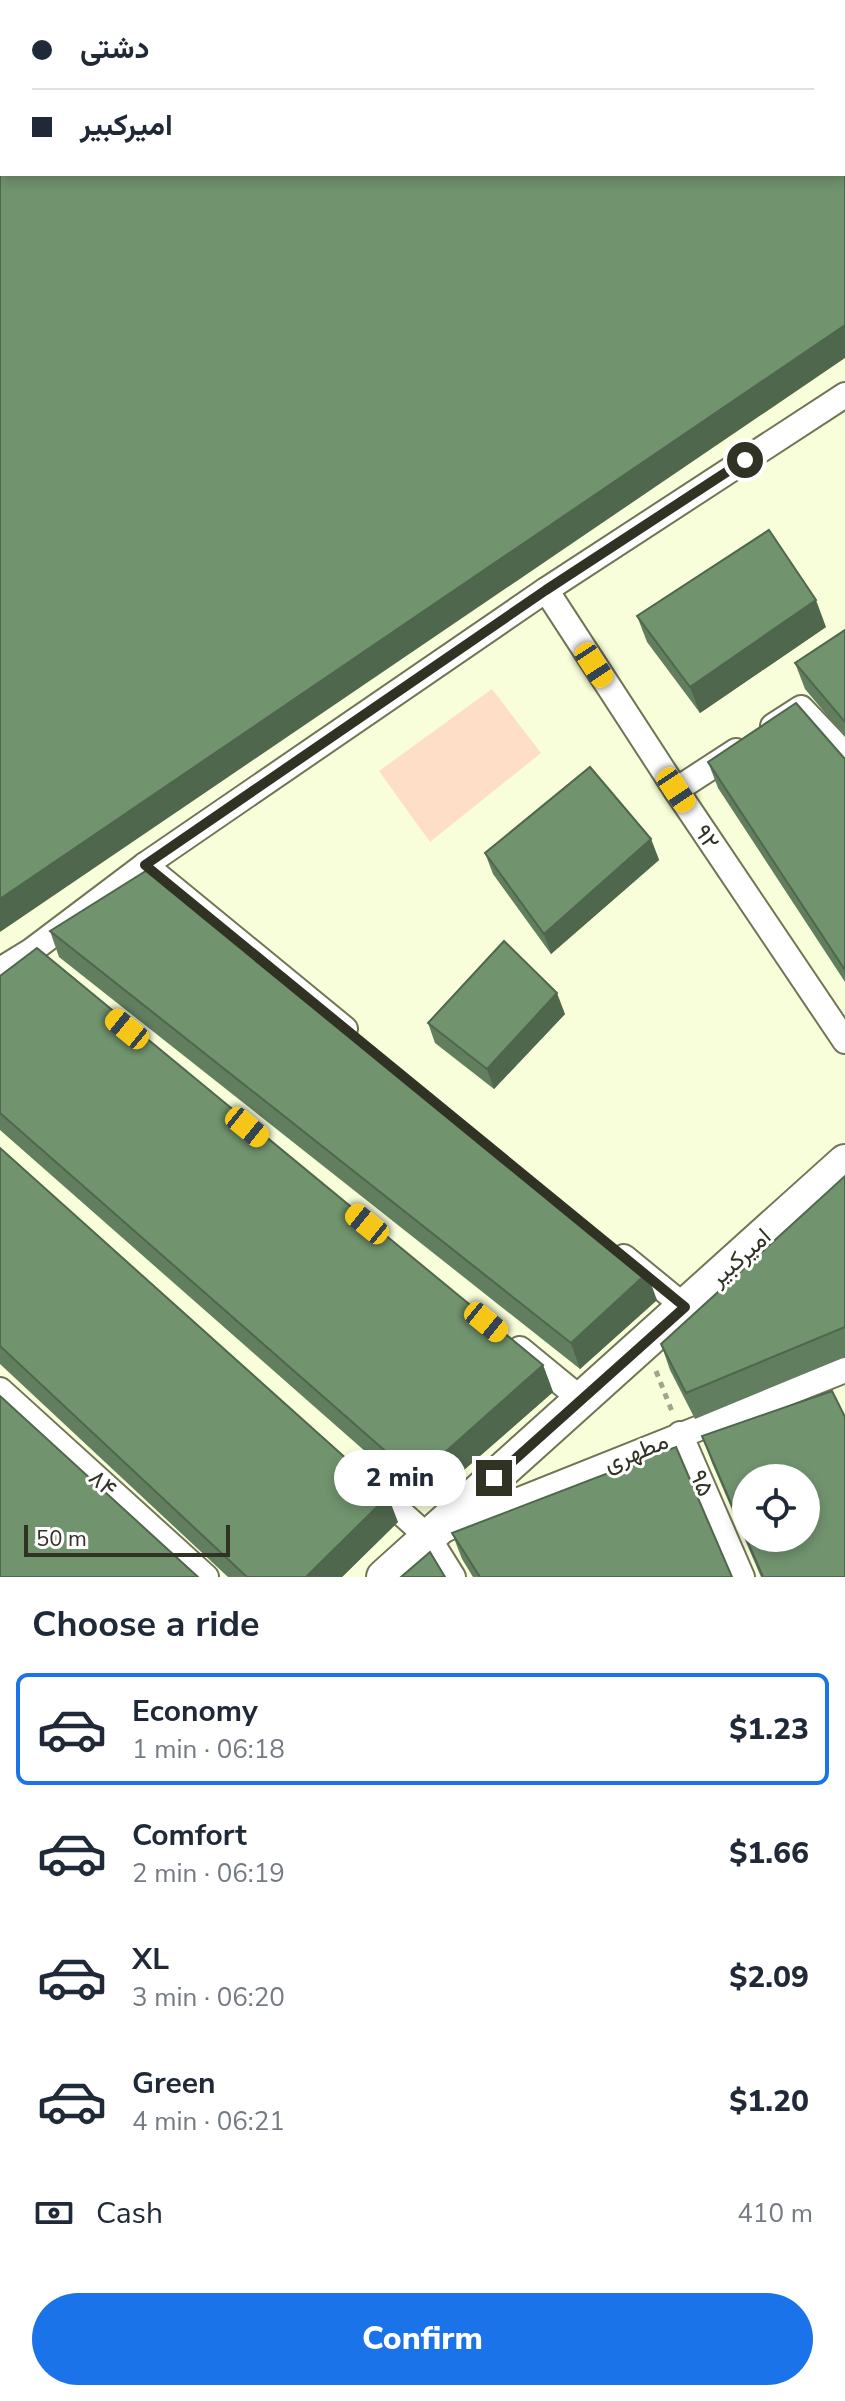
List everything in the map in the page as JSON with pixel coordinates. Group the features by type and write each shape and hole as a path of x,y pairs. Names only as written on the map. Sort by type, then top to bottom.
{"main road":[{"name":"امیرکبیر","path":"384,1577 845,1162"}],"street":[{"path":"0,970 31,951 145,865 546,590 845,395"},
{"name":"۹۲","path":"546,590 845,1041"},
{"path":"676,790 801,708 845,754"},
{"path":"145,865 366,1046"},
{"path":"31,951 56,971"},
{"path":"611,1247 685,1307"},
{"path":"496,1330 582,1400"},
{"name":"مطهری","path":"428,1537 680,1434 842,1380"},
{"name":"۸۴","path":"0,1390 206,1577"},
{"name":"۹۵","path":"680,1434 742,1577"},
{"path":"356,1473 428,1537 453,1577"}],"path":[{"path":"645,1343 680,1434"}],"shaded area":[{"path":"492,689 541,753 430,842 379,771"}],"building":[{"path":"0,176 845,176 845,325 0,899"},
{"path":"769,530 816,600 690,687 637,616"},
{"path":"845,630 845,722 795,663"},
{"path":"796,703 845,759 845,970 708,762"},
{"path":"590,767 651,839 544,934 485,853"},
{"path":"149,869 647,1273 571,1343 50,931"},
{"path":"504,941 557,993 487,1069 428,1023"},
{"path":"37,948 543,1365 416,1478 0,1113 0,976"},
{"path":"0,1148 388,1496 306,1577 247,1577 0,1346"},
{"path":"845,1176 845,1327 686,1393 661,1344"},
{"path":"832,1391 845,1417 845,1577 763,1577 752,1552 820,1552 820,1464 732,1464 732,1506 702,1436"},
{"path":"0,1396 198,1577 0,1577"},
{"path":"676,1447 732,1577 480,1577 452,1533"},
{"path":"430,1552 445,1577 401,1577"}],"route":[{"path":"494,1478 685,1307 145,865 546,590 745,460"}]}
